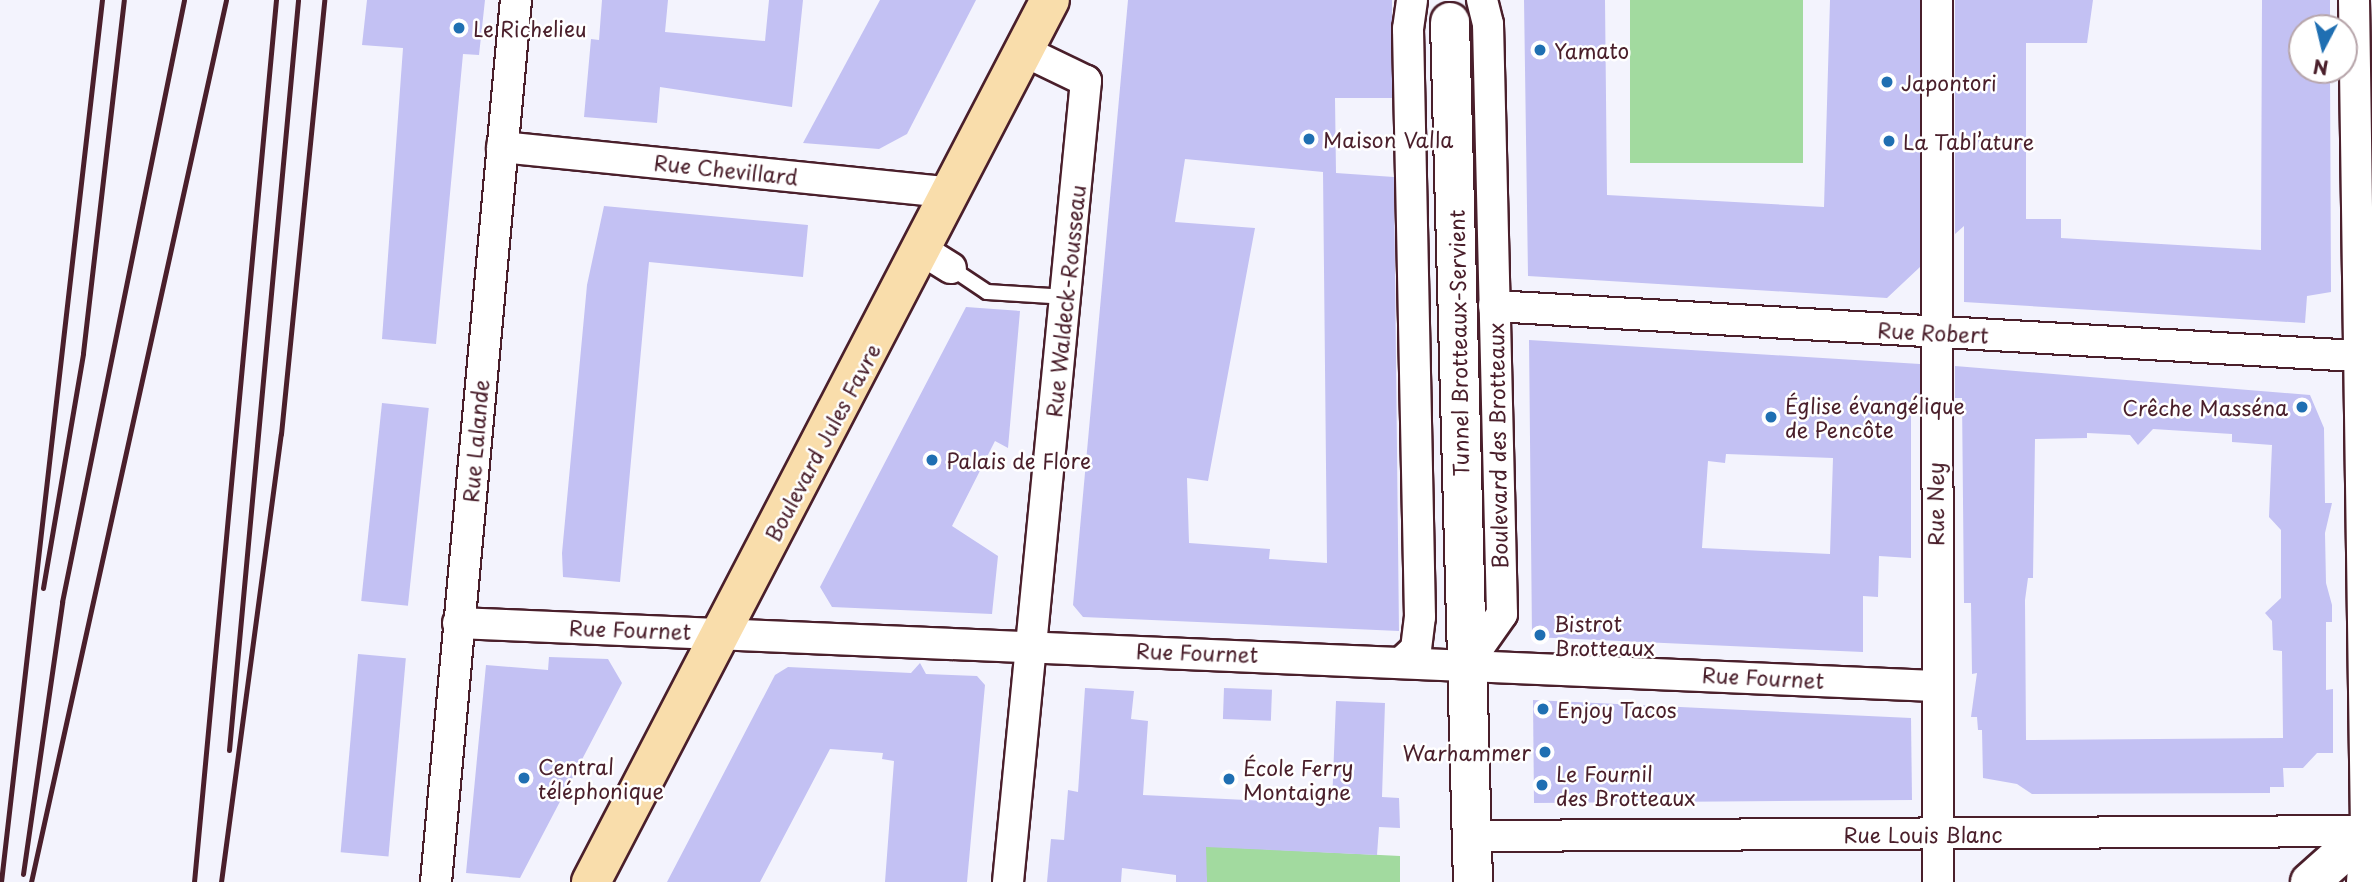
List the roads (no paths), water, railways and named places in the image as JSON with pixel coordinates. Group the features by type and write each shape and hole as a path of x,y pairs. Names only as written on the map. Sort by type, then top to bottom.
{"main road":[{"name":"Boulevard Jules Favre","path":"591,882 723,633 936,259 951,193 1050,0"},
{"name":"Tunnel Brotteaux-Servient","path":"1450,22 1466,664"},
{"path":"1466,664 1474,836 1473,882"},
{"path":"2310,882 2370,830"}],"street":[{"name":"Rue Lalande","path":"436,882 516,0"},
{"path":"1403,661 1416,649 1420,617 1408,29 1412,0"},
{"name":"Boulevard des Brotteaux","path":"1466,664 1502,614 1488,24 1482,0"},
{"name":"Rue Ney","path":"1937,0 1935,686 1938,882"},
{"path":"2354,0 2364,356 2370,830 2362,882"},
{"name":"Rue Waldeck-Rousseau","path":"1008,882 1028,645 1067,298 1086,81 1024,51"},
{"name":"Rue Chevillard","path":"502,147 951,193"},
{"name":"Rue Robert","path":"1494,306 2364,356"},
{"name":"Rue Fournet","path":"458,623 1028,645 1935,686"},
{"name":"Rue Louis Blanc","path":"1474,836 1938,835 2370,830"}],"lane":[{"path":"936,259 987,292 1067,298"}],"railway":[{"path":"1,882 102,0"},
{"path":"43,588 83,353 124,0"},
{"path":"23,874 62,602 184,0"},
{"path":"31,882 226,0"},
{"path":"194,882 276,0"},
{"path":"229,750 298,0"},
{"path":"221,882 281,434 324,0"}],"place":[{"name":"Le Richelieu","path":"459,28"},
{"name":"Yamato","path":"1540,50"},
{"name":"Japontori","path":"1887,82"},
{"name":"Maison Valla","path":"1309,139"},
{"name":"La Tabl’ature","path":"1889,141"},
{"name":"Crêche Masséna","path":"2302,407"},
{"name":"Église évangélique de Pencôte","path":"1771,417"},
{"name":"Palais de Flore","path":"932,460"},
{"name":"Bistrot Brotteaux","path":"1540,635"},
{"name":"Enjoy Tacos","path":"1543,709"},
{"name":"Warhammer","path":"1545,752"},
{"name":"Central téléphonique","path":"524,778"},
{"name":"École Ferry Montaigne","path":"1229,779"},
{"name":"Le Fournil des Brotteaux","path":"1542,785"}]}
